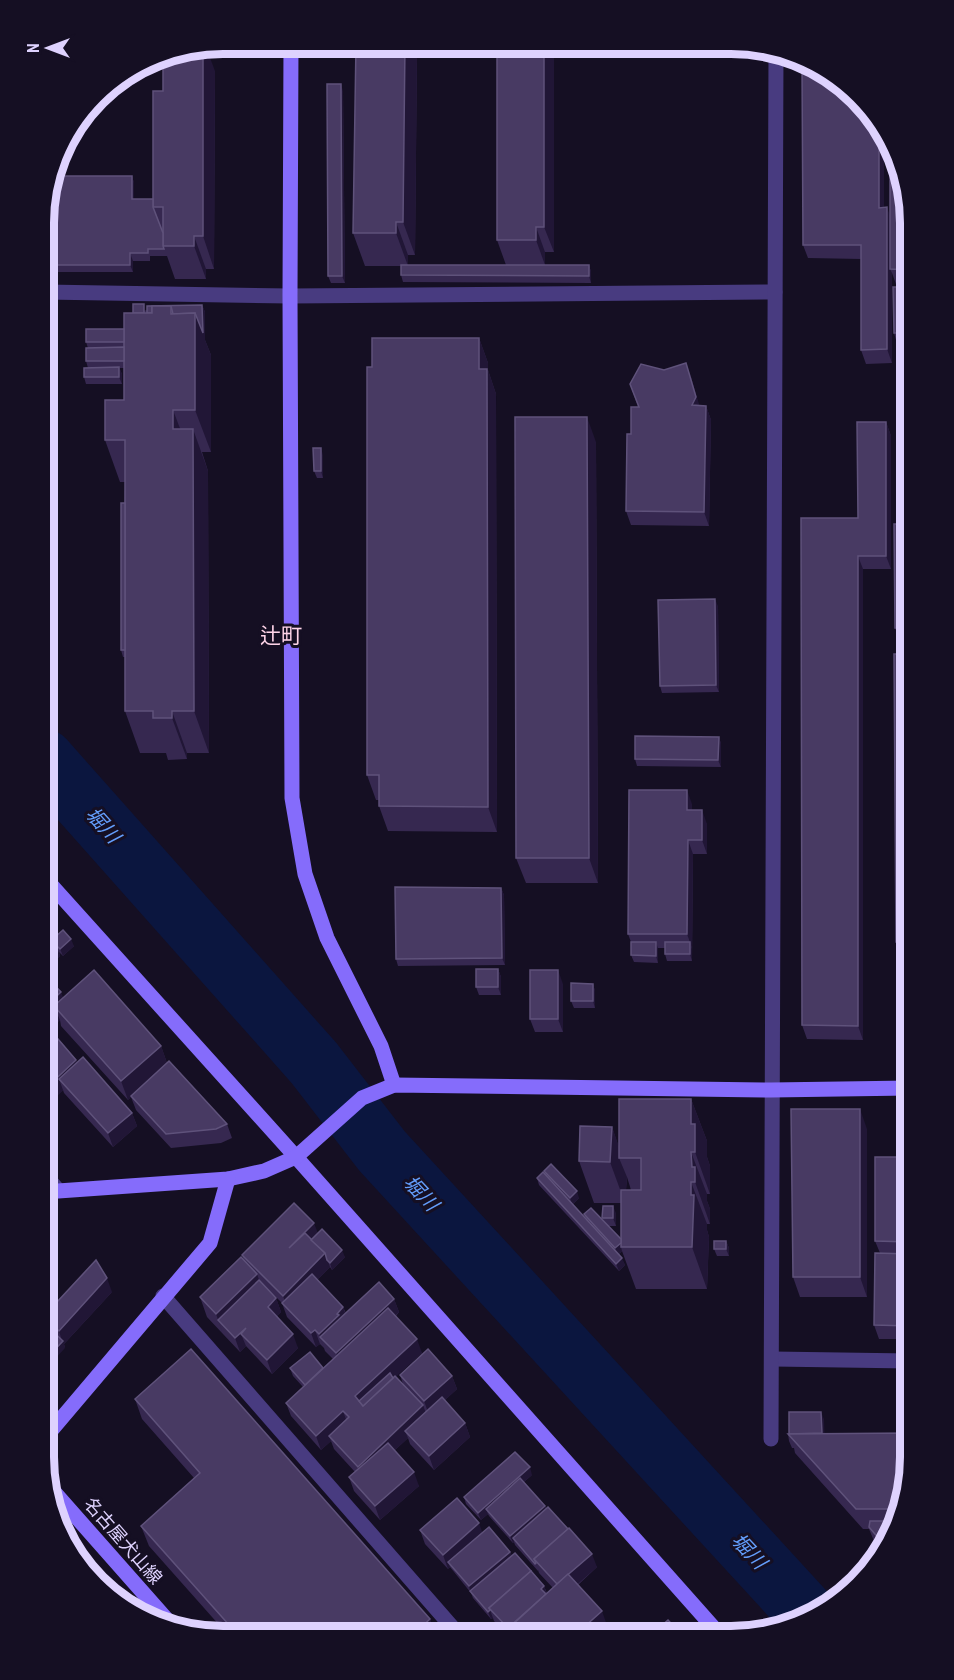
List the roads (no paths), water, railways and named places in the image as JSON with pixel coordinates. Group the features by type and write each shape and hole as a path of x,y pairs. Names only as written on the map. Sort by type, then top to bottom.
{"street":[{"path":"291,54 292,798 305,874 327,938 381,1046 394,1085"},
{"path":"771,1439 776,60"},
{"path":"54,292 290,296 775,292"},
{"path":"54,888 712,1626"},
{"path":"54,1191 228,1179 264,1171 296,1157 362,1098 394,1085 771,1090 900,1088"},
{"path":"54,1427 210,1243 228,1179"},
{"path":"163,1296 451,1626"},
{"path":"773,1359 900,1361"},
{"name":"名古屋犬山線","path":"59,1498 162,1614"}],"waterway":[{"name":"堀川","path":"54,770 314,1063 382,1151 803,1609"}],"district":[{"name":"辻町","path":"281,636"}]}
